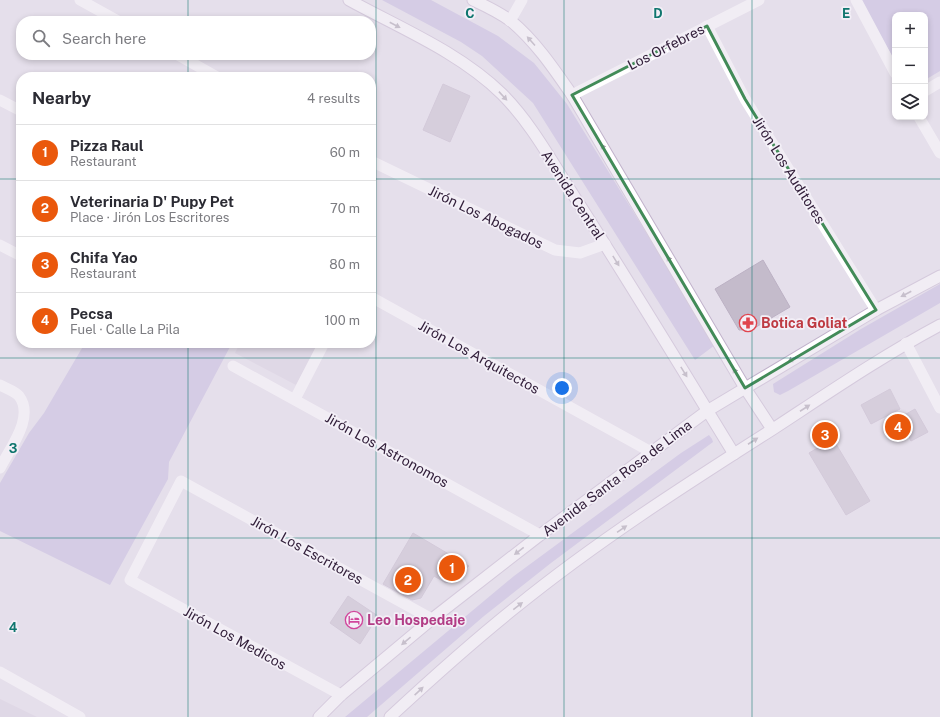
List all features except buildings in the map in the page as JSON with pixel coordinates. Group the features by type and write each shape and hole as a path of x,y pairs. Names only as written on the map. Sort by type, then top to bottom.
{"street":[{"path":"80,0 109,16"},
{"name":"Avenida Central","path":"349,0 445,52 474,70 502,95 526,124 605,244 734,454"},
{"path":"473,0 510,21 550,62 572,95 745,388 772,429"},
{"path":"510,21 522,0"},
{"name":"Los Orfebres","path":"572,95 759,0"},
{"path":"856,0 892,67"},
{"name":"Jirón Los Auditores","path":"707,26 745,99 876,310"},
{"path":"187,60 208,72"},
{"path":"928,90 940,82"},
{"path":"0,100 16,108"},
{"path":"921,120 940,153"},
{"name":"Jirón Los Abogados","path":"376,164 555,250 580,253 605,244"},
{"path":"0,245 16,253"},
{"name":"Avenida Santa Rosa de Lima","path":"319,717 341,695 432,619 540,535 708,411 876,310 940,276"},
{"name":"Jirón Los Arquitectos","path":"376,300 651,452"},
{"path":"390,717 440,671 522,602 588,552 772,429 906,343 940,325"},
{"path":"906,343 940,408"},
{"path":"295,399 321,348"},
{"name":"Jirón Los Astronomos","path":"233,366 540,535"},
{"path":"0,385 18,395 25,408 22,424 0,468"},
{"name":"Jirón Los Medicos","path":"182,481 130,580 341,695"},
{"name":"Jirón Los Escritores","path":"182,481 432,619"},
{"path":"0,672 80,717"}],"highlighted area":[{"path":"707,26 745,99 876,310 745,388 572,95"}],"shaded area":[{"path":"382,0 431,0 498,36 534,63 567,104 715,345 695,360 533,103 482,56 461,42"},
{"path":"860,0 940,0 940,71 928,78 928,12 892,12 892,56"},
{"path":"940,284 940,303 788,391 780,395 774,392 773,384 861,329"},
{"path":"82,348 229,348 169,462 168,479 110,585 0,531 0,483 29,433 44,413"},
{"path":"238,348 315,348 296,385 235,353"},
{"path":"709,435 713,442 551,563 484,616 367,717 345,717 514,576 681,453"},
{"path":"0,699 37,717 0,717"}],"place":[{"name":"Botica Goliat","path":"748,323"},
{"name":"Pecsa","path":"898,427"},
{"name":"Chifa Yao","path":"825,435"},
{"name":"Pizza Raul","path":"452,568"},
{"name":"Veterinaria D' Pupy Pet","path":"408,580"},
{"name":"Leo Hospedaje","path":"354,620"}]}
